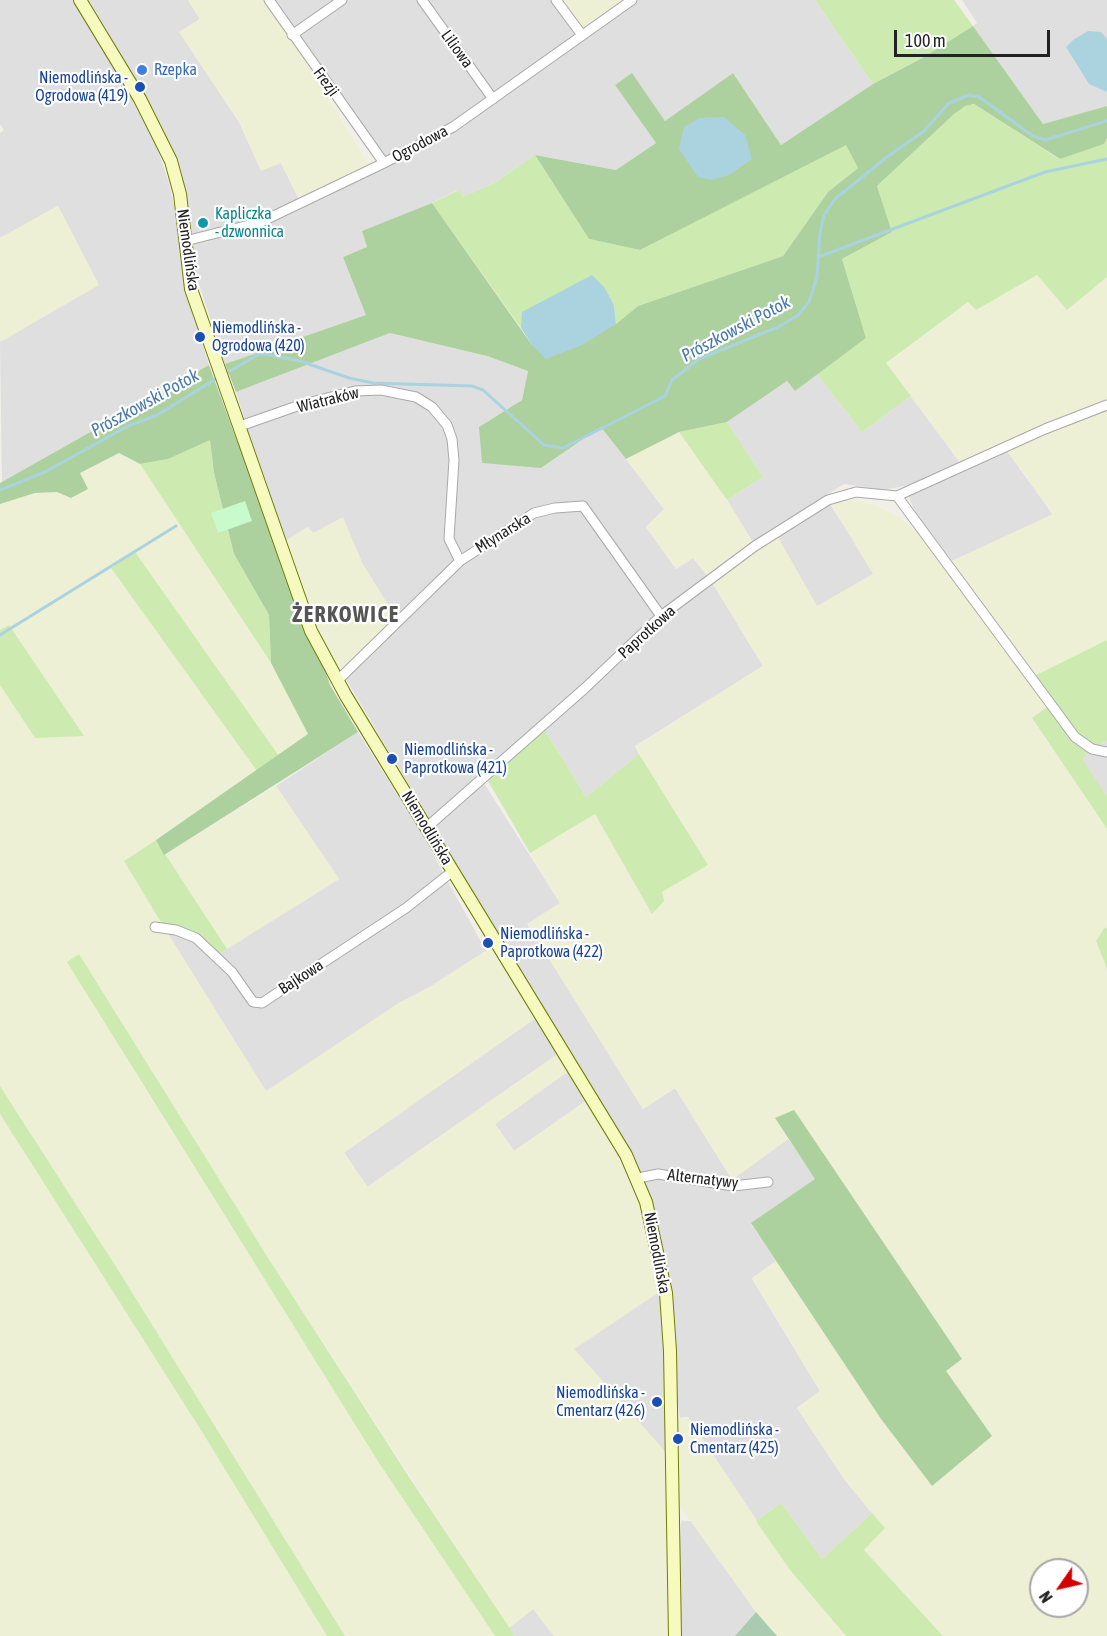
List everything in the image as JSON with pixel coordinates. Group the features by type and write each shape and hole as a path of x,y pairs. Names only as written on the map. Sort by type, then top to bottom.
{"main road":[{"name":"Niemodlińska","path":"80,0 140,99 165,147 178,182 192,289 311,631 337,681 638,1178 655,1231 666,1293 672,1413 675,1636"}],"street":[{"name":"Frezji","path":"269,0 384,163"},
{"path":"292,35 342,0"},
{"name":"Liliowa","path":"422,0 493,99"},
{"path":"556,0 582,35"},
{"name":"Ogrodowa","path":"184,241 261,222 453,127 632,0"},
{"name":"Wiatraków","path":"240,426 303,404 355,391 381,390 416,397 432,407 447,425 452,439 454,460 449,539 459,561"},
{"path":"1107,405 1018,441 897,496 1075,737 1092,749 1107,752"},
{"name":"Paprotkowa","path":"426,828 584,690 661,616 755,546 828,500 856,492 897,496"},
{"name":"Młynarska","path":"337,681 459,561 534,513 583,506 661,616"},
{"name":"Bajkowa","path":"155,927 176,930 196,938 232,972 253,1002 262,1003 406,908 453,872"},
{"name":"Alternatywy","path":"638,1178 658,1174 733,1186 768,1182"}],"shaded area":[{"path":"0,0 73,0 134,100 157,148 169,183 176,214 183,280 209,365 2,482 0,342 98,284 58,206 0,238 0,133 4,130 0,124"},
{"path":"80,0 188,0 200,19 180,32 239,122 261,170 281,163 303,208 389,165 269,0 815,0 873,84 781,145 733,73 665,121 632,74 615,85 656,143 616,170 535,155 496,182 463,197 458,190 413,212 362,231 367,247 343,257 367,315 225,364 185,241 165,147"},
{"path":"962,0 1107,0 1107,106 1043,124 973,26 977,23"},
{"path":"390,333 487,356 528,371 522,400 479,427 541,468 602,427 664,509 646,527 676,569 693,558 710,579 763,666 635,746 639,754 586,797 542,726 480,777 560,903 528,924 643,1109 675,1088 732,1179 788,1139 816,1179 751,1224 776,1261 752,1279 820,1391 797,1408 844,1479 872,1513 822,1559 781,1503 756,1521 688,1417 680,1418 671,1358 672,1460 574,1349 665,1288 590,1098 514,1151 495,1124 572,1068 562,1051 367,1187 344,1152 540,1015 489,931 454,861 346,679 398,621 362,563 343,518 313,534 308,527 282,543 236,392"},
{"path":"817,374 862,432 911,396 966,471 1007,451 1053,515 952,561 915,512 904,486 883,490 844,484 825,496 874,574 817,607 776,534 755,546 727,500 763,477 727,422 787,381 795,391"},
{"path":"358,732 422,834 486,951 428,988 399,1003 266,1092 165,929 176,930 217,955 339,879 276,786"},
{"path":"1107,741 1107,796 1081,759 1092,749"},
{"path":"681,1521 692,1521 756,1612 735,1636 676,1636"},
{"path":"533,1609 554,1636 515,1636 509,1628"}],"green space":[{"path":"188,0 269,0 368,164 299,199 281,163 261,171 239,122 179,32 200,19"},
{"path":"557,0 632,0 582,35"},
{"path":"815,0 954,0 973,26 924,57 873,84"},
{"path":"973,26 1043,124 1107,106 1107,138 1104,144 1060,159 974,104 965,106 954,114 877,186 892,232 842,259 866,338 795,391 787,381 727,422 679,432 626,459 601,427 541,468 482,463 479,427 522,400 528,371 487,356 390,333 236,392 225,364 366,315 343,257 367,247 362,231 432,203 532,345 616,324 638,306 783,256 828,192 858,168 846,145 640,250 589,239 535,155 616,170 656,143 615,85 632,73 665,121 733,73 781,145 873,84 924,57"},
{"path":"974,104 1059,159 1104,144 1107,138 1107,277 1067,310 1037,275 976,310 968,302 886,363 911,396 862,432 817,374 866,338 842,259 892,232 877,186 949,118 965,105"},
{"path":"846,144 858,168 828,192 783,256 638,306 616,324 614,305 605,288 554,297 523,312 521,328 432,203 459,190 463,197 496,182 535,155 589,239 640,250"},
{"path":"58,206 99,285 0,342 0,238"},
{"path":"1037,275 1067,310 1107,277 1107,640 1030,678 1051,705 1032,719 1107,829 1107,929 1105,927 1096,941 1107,969 1107,1636 943,1636 864,1550 884,1528 844,1479 797,1408 820,1391 752,1278 776,1261 881,1419 932,1486 946,1371 962,1358 775,1118 788,1139 732,1180 675,1088 643,1109 527,924 560,903 530,853 595,814 650,909 662,892 707,865 635,747 763,666 710,579 693,558 676,569 646,527 664,509 626,459 679,432 727,500 755,546 776,534 817,606 873,574 831,504 855,500 875,505 898,516 919,534 964,583 952,561 1053,514 1002,443 961,463 886,364 968,302 976,310"},
{"path":"209,365 235,436 282,543 330,685 358,732 164,855 156,840 308,734 271,663 269,615 234,554 214,473 210,440 168,459 140,464 119,453 80,473 88,489 71,498 57,492 35,493 0,504 0,483"},
{"path":"727,422 763,477 727,500 679,432"},
{"path":"210,439 214,473 234,554 269,615 271,663 140,464 168,459"},
{"path":"119,453 140,464 271,663 308,734 279,756 135,553 111,567 257,771 124,861 165,929 266,1091 399,1003 428,988 496,944 540,1015 344,1153 368,1187 562,1051 573,1068 495,1124 514,1151 591,1098 626,1155 665,1288 574,1349 672,1459 672,1443 680,1418 688,1417 790,1570 846,1636 777,1636 756,1612 681,1508 673,1463 666,1512 674,1636 554,1636 533,1609 509,1628 270,1261 132,1040 120,1048 379,1463 495,1636 345,1636 120,1273 0,1086 0,685 35,738 8,625 0,630 0,504 35,493 57,492 80,473"},
{"path":"245,501 252,521 218,533 211,513"},
{"path":"343,517 362,563 398,622 340,670 311,631 282,543 308,527 313,533"},
{"path":"135,552 279,756 257,771 111,568"},
{"path":"9,625 84,736 35,738 0,685 0,630"},
{"path":"1107,640 1107,741 1092,749 1082,759 1107,796 1107,829 1032,718 1050,705 1030,678"},
{"path":"542,726 586,797 639,754 708,865 662,892 664,901 652,914 595,814 530,853 488,781"},
{"path":"276,786 339,879 227,949 164,855"},
{"path":"156,840 227,949 217,955 196,938 165,929 124,861"},
{"path":"1105,927 1107,929 1107,969 1096,941"},
{"path":"79,954 270,1261 515,1636 495,1636 379,1463 67,962"},
{"path":"0,1086 120,1273 345,1636 327,1636 204,1435 0,1114"},
{"path":"794,1110 962,1359 946,1371 992,1436 932,1486 881,1419 751,1223 815,1179 775,1118"},
{"path":"0,1114 204,1435 327,1636 0,1636"},
{"path":"781,1503 822,1559 872,1513 885,1528 864,1550 943,1636 846,1636 790,1570 756,1521"},
{"path":"756,1612 777,1636 735,1636"}],"water":[{"path":"1088,31 1101,32 1107,39 1107,92 1089,84 1066,47"},
{"path":"724,117 745,135 752,159 729,175 711,180 698,177 679,149 684,127 699,118"},
{"path":"592,275 605,288 614,305 616,324 582,345 546,359 532,345 521,328 522,312"}],"waterway":[{"name":"Prószkowski Potok","path":"225,374 257,355 265,354 300,361 349,378 373,383 472,386 483,390 544,445 563,448 665,396 672,380 699,359 778,327 797,316 809,302 817,277 820,233 824,215 835,199 887,157 924,131 949,103 969,95 979,97 1033,136 1045,140 1107,121"},
{"path":"818,257 1045,172 1107,159"},
{"name":"Prószkowski Potok","path":"0,490 45,472 128,426 157,415 219,377"},
{"path":"0,635 176,526"}],"place":[{"name":"Rzepka","path":"142,70"},
{"name":"Niemodlińska - Ogrodowa (419)","path":"140,87"},
{"name":"Kapliczka - dzwonnica","path":"203,223"},
{"name":"Niemodlińska - Ogrodowa (420)","path":"200,337"},
{"name":"Niemodlińska - Paprotkowa (421)","path":"392,759"},
{"name":"Niemodlińska - Paprotkowa (422)","path":"488,943"},
{"name":"Niemodlińska - Cmentarz (426)","path":"657,1402"},
{"name":"Niemodlińska - Cmentarz (425)","path":"678,1439"}],"district":[{"name":"ŻERKOWICE","path":"346,615"}]}
